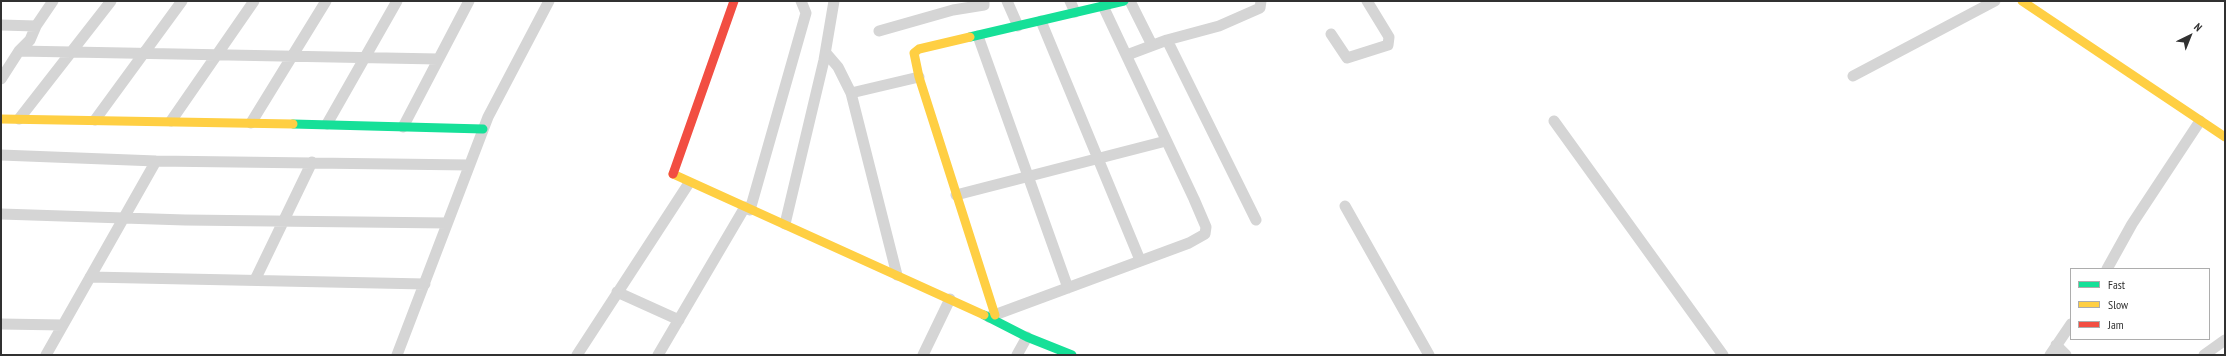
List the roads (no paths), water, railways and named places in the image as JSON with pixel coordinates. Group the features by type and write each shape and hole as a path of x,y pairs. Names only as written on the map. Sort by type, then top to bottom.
{"street":[{"path":"1,79 19,51 30,40 36,26 53,1"},
{"path":"19,120 111,1"},
{"path":"95,120 182,1"},
{"path":"171,121 254,1"},
{"path":"251,123 326,1"},
{"path":"327,124 397,1"},
{"path":"403,127 469,1"},
{"path":"397,355 483,129 511,71 550,1"},
{"path":"734,1 673,172 675,177 748,208 950,299 992,316 1027,337 1072,355"},
{"path":"658,355 748,208 806,13 801,1"},
{"path":"784,224 826,53 834,1"},
{"path":"879,31 953,10 984,5 984,1"},
{"path":"1007,1 1018,26"},
{"path":"1070,1 1075,12"},
{"path":"992,316 985,288 919,77 914,56 916,50 1124,1"},
{"path":"1130,1 1152,45"},
{"path":"1127,55 1152,45 1232,20 1260,8 1261,1"},
{"path":"1331,34 1347,58 1388,46 1390,43 1389,37 1367,1"},
{"path":"1854,76 1995,1"},
{"path":"2022,1 2200,120 2223,133"},
{"path":"992,316 1189,243 1203,237 1206,232 1206,227 1187,183 1103,6"},
{"path":"1041,20 1140,260"},
{"path":"1,26 36,26"},
{"path":"978,36 1027,177 1068,288"},
{"path":"1167,40 1256,220"},
{"path":"19,51 438,59"},
{"path":"826,53 838,67 851,93 897,275"},
{"path":"851,93 919,77"},
{"path":"1,119 327,124 483,129"},
{"path":"2108,268 2132,224 2200,120"},
{"path":"1554,121 1723,355"},
{"path":"956,195 1166,141"},
{"path":"2,156 156,161 469,165"},
{"path":"46,355 156,161"},
{"path":"255,280 312,162"},
{"path":"577,355 689,184"},
{"path":"1344,206 1430,355"},
{"path":"1,214 185,220 447,223"},
{"path":"90,277 425,284"},
{"path":"618,292 679,320"},
{"path":"923,355 950,299"},
{"path":"1,324 63,325"},
{"path":"2066,355 2053,350 2070,325"},
{"path":"1018,355 1027,337"},
{"path":"2204,355 2225,340"}]}
